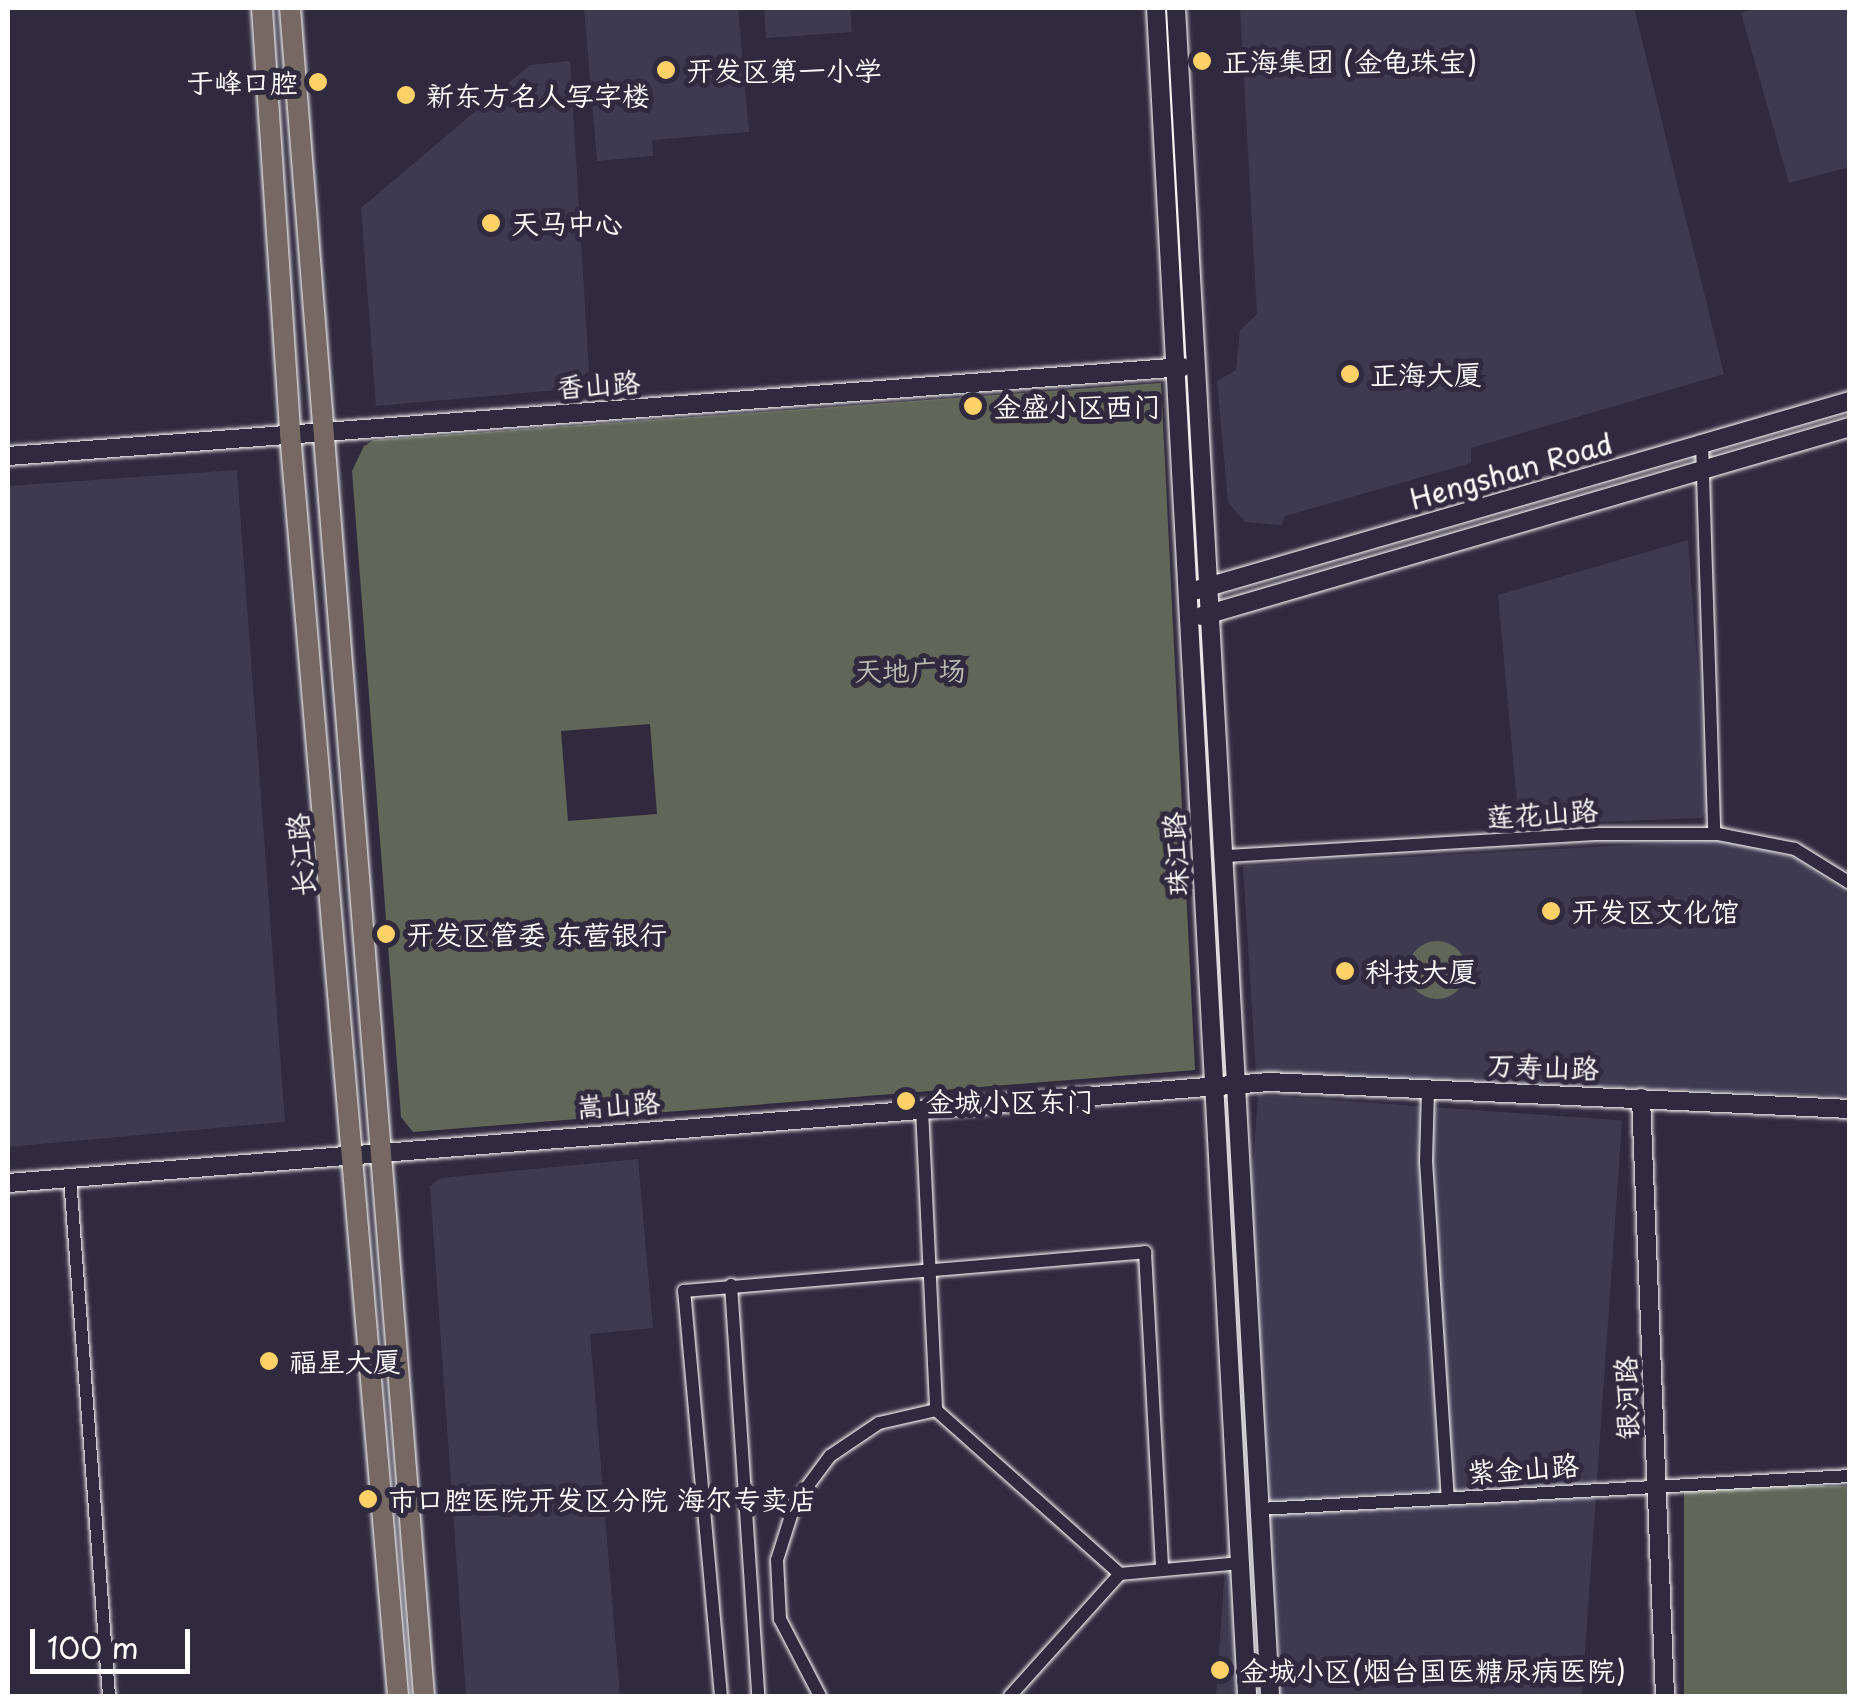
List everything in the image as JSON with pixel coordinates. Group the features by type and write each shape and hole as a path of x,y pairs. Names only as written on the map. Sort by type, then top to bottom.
{"main road":[{"name":"长江路","path":"262,8 290,433 398,1696"},
{"name":"长江路","path":"290,8 424,1696"},
{"path":"1156,8 1198,590 1210,614 1227,856 1234,1086 1270,1696"},
{"path":"1176,8 1184,367"},
{"name":"香山路","path":"8,456 1184,367"},
{"name":"Hengshan Road","path":"1198,590 1850,401"},
{"name":"Hengshan Road","path":"1190,618 1850,427"},
{"name":"珠江路","path":"1198,590 1190,618 1247,1696"},
{"name":"嵩山路","path":"8,1183 1234,1086"},
{"name":"万寿山路","path":"1234,1086 1428,1090 1850,1109"},
{"name":"银河路","path":"1642,1098 1665,1696"}],"street":[{"path":"1702,443 1714,834"},
{"name":"莲花山路","path":"1227,856 1599,834 1714,834 1795,849 1850,883"},
{"path":"1428,1090 1426,1161 1448,1498"},
{"path":"922,1109 936,1410 1120,1574"},
{"path":"70,1178 109,1696"},
{"path":"720,1696 684,1291 931,1267 1145,1252 1162,1570"},
{"path":"731,1285 758,1696"},
{"path":"820,1696 780,1619 778,1560 795,1503 830,1456 863,1434 936,1410"},
{"name":"紫金山路","path":"1260,1509 1850,1476"},
{"path":"1010,1696 1120,1574 1242,1563"}],"shaded area":[{"name":"开发区第一小学","path":"584,8 738,8 749,132 652,140 653,156 597,161"},
{"path":"764,8 850,8 852,32 766,38"},
{"path":"1240,8 1634,8 1724,374 1471,448 1471,463 1285,516 1282,525 1245,522 1228,502 1217,381 1236,370 1240,330 1257,314"},
{"path":"1755,8 1849,8 1849,167 1789,183 1741,13"},
{"path":"570,61 589,371 569,389 376,406 361,208 530,65"},
{"path":"237,470 285,1122 8,1147 8,486"},
{"path":"1688,540 1708,809 1702,818 1519,825 1498,595"},
{"path":"1725,840 1795,858 1849,895 1849,1096 1256,1074 1243,866"},
{"path":"1258,1095 1622,1120 1582,1696 1216,1696"},
{"path":"638,1159 653,1328 590,1334 620,1696 466,1696 430,1186 441,1178"}],"green space":[{"name":"天地广场","path":"1161,383 1195,1070 413,1132 401,1117 352,471 364,446 374,440","holes":["650,724 657,814 568,821 561,731"]},
{"path":"1437,941 1457,950 1466,970 1457,990 1437,999 1417,990 1408,970 1417,950"},
{"path":"1684,1486 1849,1486 1849,1696 1684,1696"}],"place":[{"name":"正海集团 (金龟珠宝)","path":"1202,61"},
{"name":"开发区第一小学","path":"666,70"},
{"name":"于峰口腔","path":"318,82"},
{"name":"新东方名人写字楼","path":"406,95"},
{"name":"天马中心","path":"491,223"},
{"name":"正海大厦","path":"1350,374"},
{"name":"金盛小区西门","path":"973,406"},
{"name":"开发区文化馆","path":"1551,911"},
{"name":"开发区管委 东营银行","path":"386,934"},
{"name":"科技大厦","path":"1345,971"},
{"name":"金城小区东门","path":"906,1101"},
{"name":"福星大厦","path":"269,1361"},
{"name":"市口腔医院开发区分院 海尔专卖店","path":"368,1499"},
{"name":"金城小区(烟台国医糖尿病医院)","path":"1220,1670"}]}
